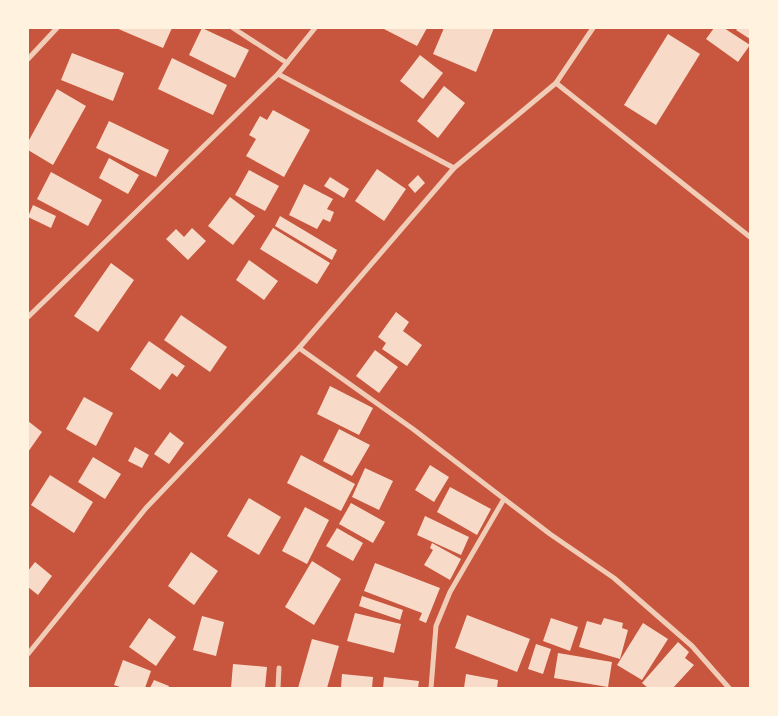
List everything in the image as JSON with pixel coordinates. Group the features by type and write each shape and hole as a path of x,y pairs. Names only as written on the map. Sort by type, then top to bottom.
{"street":[{"path":"28,59 57,28"},
{"path":"232,28 287,63"},
{"path":"28,317 278,74 315,28"},
{"path":"28,654 146,508 299,348 454,168 556,83 593,28"},
{"path":"278,74 454,168"},
{"path":"556,83 750,237"},
{"path":"299,348 413,429 504,499 614,578 692,646 730,688"},
{"path":"431,688 436,626 450,592 504,499"},
{"path":"278,668 278,688"}],"building":[{"path":"116,28 172,28 163,48"},
{"path":"202,28 249,50 235,78 189,55"},
{"path":"382,28 427,28 417,46"},
{"path":"444,28 494,28 476,72 433,54"},
{"path":"714,28 724,28 750,45 738,62 706,39"},
{"path":"738,28 750,28 750,39 736,30"},
{"path":"668,34 700,54 656,125 624,105"},
{"path":"72,53 124,73 113,101 61,80"},
{"path":"420,55 443,73 423,99 400,81"},
{"path":"172,58 227,85 213,115 158,89"},
{"path":"444,86 465,103 438,138 417,121"},
{"path":"57,89 86,106 53,165 28,150 28,142"},
{"path":"273,110 310,130 284,177 246,156 256,139 249,135 260,116 267,120"},
{"path":"109,121 169,150 156,177 96,148"},
{"path":"109,158 139,175 128,194 99,178"},
{"path":"377,169 406,189 384,221 355,201"},
{"path":"249,170 279,186 265,211 235,195"},
{"path":"51,172 102,200 88,226 37,199"},
{"path":"418,175 425,183 415,193 408,185"},
{"path":"330,177 349,189 344,198 324,186"},
{"path":"304,184 333,199 327,209 334,212 330,222 323,219 317,229 289,215"},
{"path":"230,197 255,216 233,245 208,226"},
{"path":"33,205 56,216 51,228 28,217"},
{"path":"280,216 337,250 332,260 275,226"},
{"path":"192,228 206,241 188,260 166,239 176,229 184,237"},
{"path":"273,228 330,263 317,284 260,249"},
{"path":"249,260 278,281 264,300 236,280"},
{"path":"111,263 134,280 98,332 74,316"},
{"path":"396,312 409,322 403,331 422,345 407,366 382,349 386,343 378,337"},
{"path":"181,315 227,347 210,372 164,340"},
{"path":"149,341 185,366 177,377 172,373 160,390 130,369"},
{"path":"375,350 398,367 379,393 356,376"},
{"path":"330,386 373,408 359,435 317,414"},
{"path":"84,397 113,413 96,446 66,429"},
{"path":"28,421 42,432 28,452"},
{"path":"339,429 370,445 352,476 323,461"},
{"path":"170,432 184,443 169,464 154,454"},
{"path":"135,447 149,455 142,468 128,461"},
{"path":"301,455 355,484 341,511 287,483"},
{"path":"93,457 121,474 105,499 78,482"},
{"path":"430,465 449,477 434,502 415,490"},
{"path":"365,468 393,481 379,510 352,497"},
{"path":"50,475 93,502 74,533 31,505"},
{"path":"450,487 491,509 477,535 437,512"},
{"path":"249,498 281,517 259,555 227,536"},
{"path":"351,503 385,522 373,543 339,524"},
{"path":"305,507 329,520 307,564 282,551"},
{"path":"425,516 469,537 461,555 417,535"},
{"path":"337,528 363,543 353,561 326,546"},
{"path":"432,543 461,559 450,580 424,565 433,550 430,548"},
{"path":"191,552 218,571 194,605 168,586"},
{"path":"312,561 341,579 314,625 285,607"},
{"path":"35,562 52,576 38,595 28,587 28,571"},
{"path":"375,563 440,588 426,623 419,620 422,613 364,591"},
{"path":"362,596 403,610 400,620 359,606"},
{"path":"355,613 401,624 394,653 347,641"},
{"path":"467,615 530,639 517,672 455,648"},
{"path":"202,616 224,622 216,656 193,650"},
{"path":"149,618 176,637 156,666 129,647"},
{"path":"551,618 578,627 570,651 543,641"},
{"path":"604,618 623,623 622,628 628,630 620,659 579,647 587,621 601,625"},
{"path":"643,623 668,639 642,680 617,665"},
{"path":"312,639 339,646 327,688 298,688"},
{"path":"678,642 689,652 685,658 694,665 673,688 648,688 642,683"},
{"path":"536,644 551,649 543,674 528,669"},
{"path":"558,653 612,662 608,687 554,678"},
{"path":"123,660 151,671 145,688 123,688 114,685"},
{"path":"233,664 267,667 265,688 231,688"},
{"path":"342,674 373,677 372,688 341,688"},
{"path":"466,674 498,680 497,688 464,688"},
{"path":"384,677 419,681 418,688 383,688"},
{"path":"154,680 169,686 168,688 150,688"}]}
